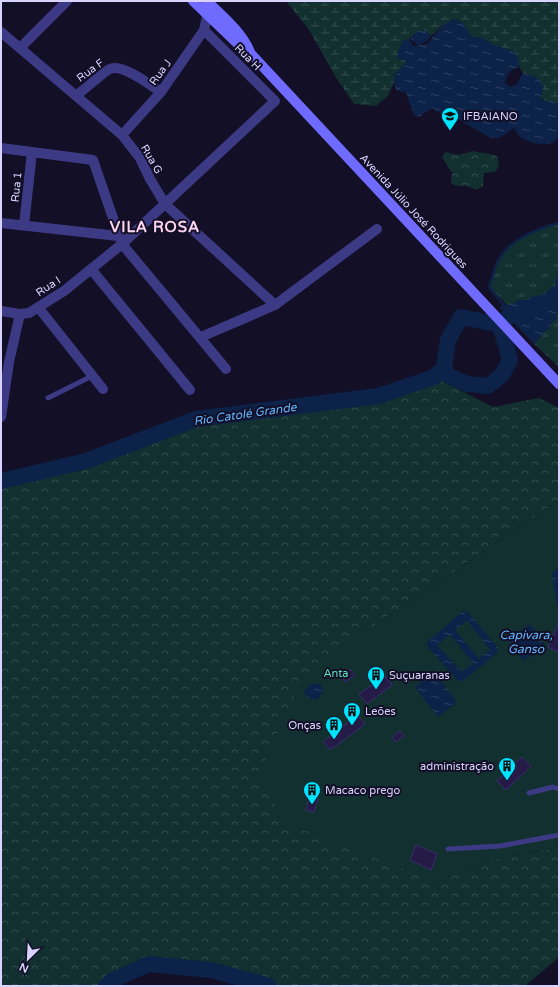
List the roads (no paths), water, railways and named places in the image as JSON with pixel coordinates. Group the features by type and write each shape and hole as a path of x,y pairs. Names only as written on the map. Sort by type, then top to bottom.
{"main road":[{"name":"Avenida Júlio José Rodrigues","path":"193,1 243,49 251,54 559,384"},
{"name":"Avenida Júlio José Rodrigues","path":"207,1 238,33 247,45 251,54"}],"street":[{"path":"20,48 67,1"},
{"name":"Rua J","path":"122,135 161,92 204,30 207,16"},
{"name":"Rua H","path":"204,30 275,100"},
{"name":"Rua G","path":"1,32 122,135 140,158 150,179 165,204 275,305"},
{"name":"Rua F","path":"76,96 106,72 115,68 129,72 161,92"},
{"name":"Rua I","path":"20,314 29,313 64,292 91,269 120,240 165,204 275,100"},
{"path":"1,148 93,160 120,240 226,369"},
{"name":"Rua 1","path":"24,225 32,152"},
{"path":"1,223 24,225 120,240"},
{"path":"201,337 275,305 377,229"},
{"path":"91,269 190,390"},
{"path":"38,307 103,389"},
{"path":"1,311 20,314 9,362 1,417"}],"lane":[{"path":"48,398 92,376"},
{"path":"529,793 553,787 559,789"},
{"path":"448,849 500,846 559,835"}],"water":[{"path":"453,19 462,22 472,37 482,38 494,45 515,52 519,61 519,67 509,72 505,82 510,87 516,85 523,73 530,74 541,82 543,88 541,99 559,104 559,135 556,140 547,144 535,143 523,139 514,128 499,138 491,138 456,118 449,119 432,108 419,117 414,115 406,93 396,90 394,82 395,76 405,65 405,60 398,59 398,51 403,41 409,39 413,46 428,44 433,36 445,24"},
{"path":"421,30 427,32 431,36 427,41 418,45 412,41 411,38 414,34"},
{"path":"559,278 559,310 555,316 557,318 550,324 550,329 546,330 534,344 500,308 501,306 515,303 517,300 528,300 528,298 545,294 552,286 554,287 556,284 555,280"},
{"path":"559,569 559,607 557,606 552,574 555,570"},
{"path":"463,611 468,612 498,648 497,653 463,681 457,680 427,646 427,642","holes":["467,620 490,650 479,658 455,630","450,635 473,663 462,672 437,645"]},
{"name":"Capivara, Ganso","path":"530,624 545,646 523,661 508,639"},
{"path":"434,672 457,702 438,717 415,687"},
{"path":"312,683 320,684 323,691 317,700 308,698 304,692"}],"waterway":[{"path":"506,308 489,287 497,263 502,255 515,242 532,232 559,223"},
{"name":"Rio Catolé Grande","path":"1,481 86,461 196,419 378,396 434,377 444,368 448,340 461,317 500,325 511,314 518,316 559,297"},
{"name":"Rio Catolé Grande","path":"444,368 449,376 467,384 488,386 502,375 510,360 500,325"},
{"name":"Rio Catolé Grande","path":"106,986 113,980 149,964 211,970 269,986"}],"place":[{"name":"IFBAIANO","path":"450,131"},
{"name":"Suçuaranas","path":"376,690"},
{"name":"Leões","path":"352,726"},
{"name":"Onças","path":"334,740"},
{"name":"administração","path":"507,781"},
{"name":"Macaco prego","path":"312,805"}],"district":[{"name":"VILA ROSA","path":"155,227"}],"park label":[{"name":"Anta","path":"336,673"}]}
